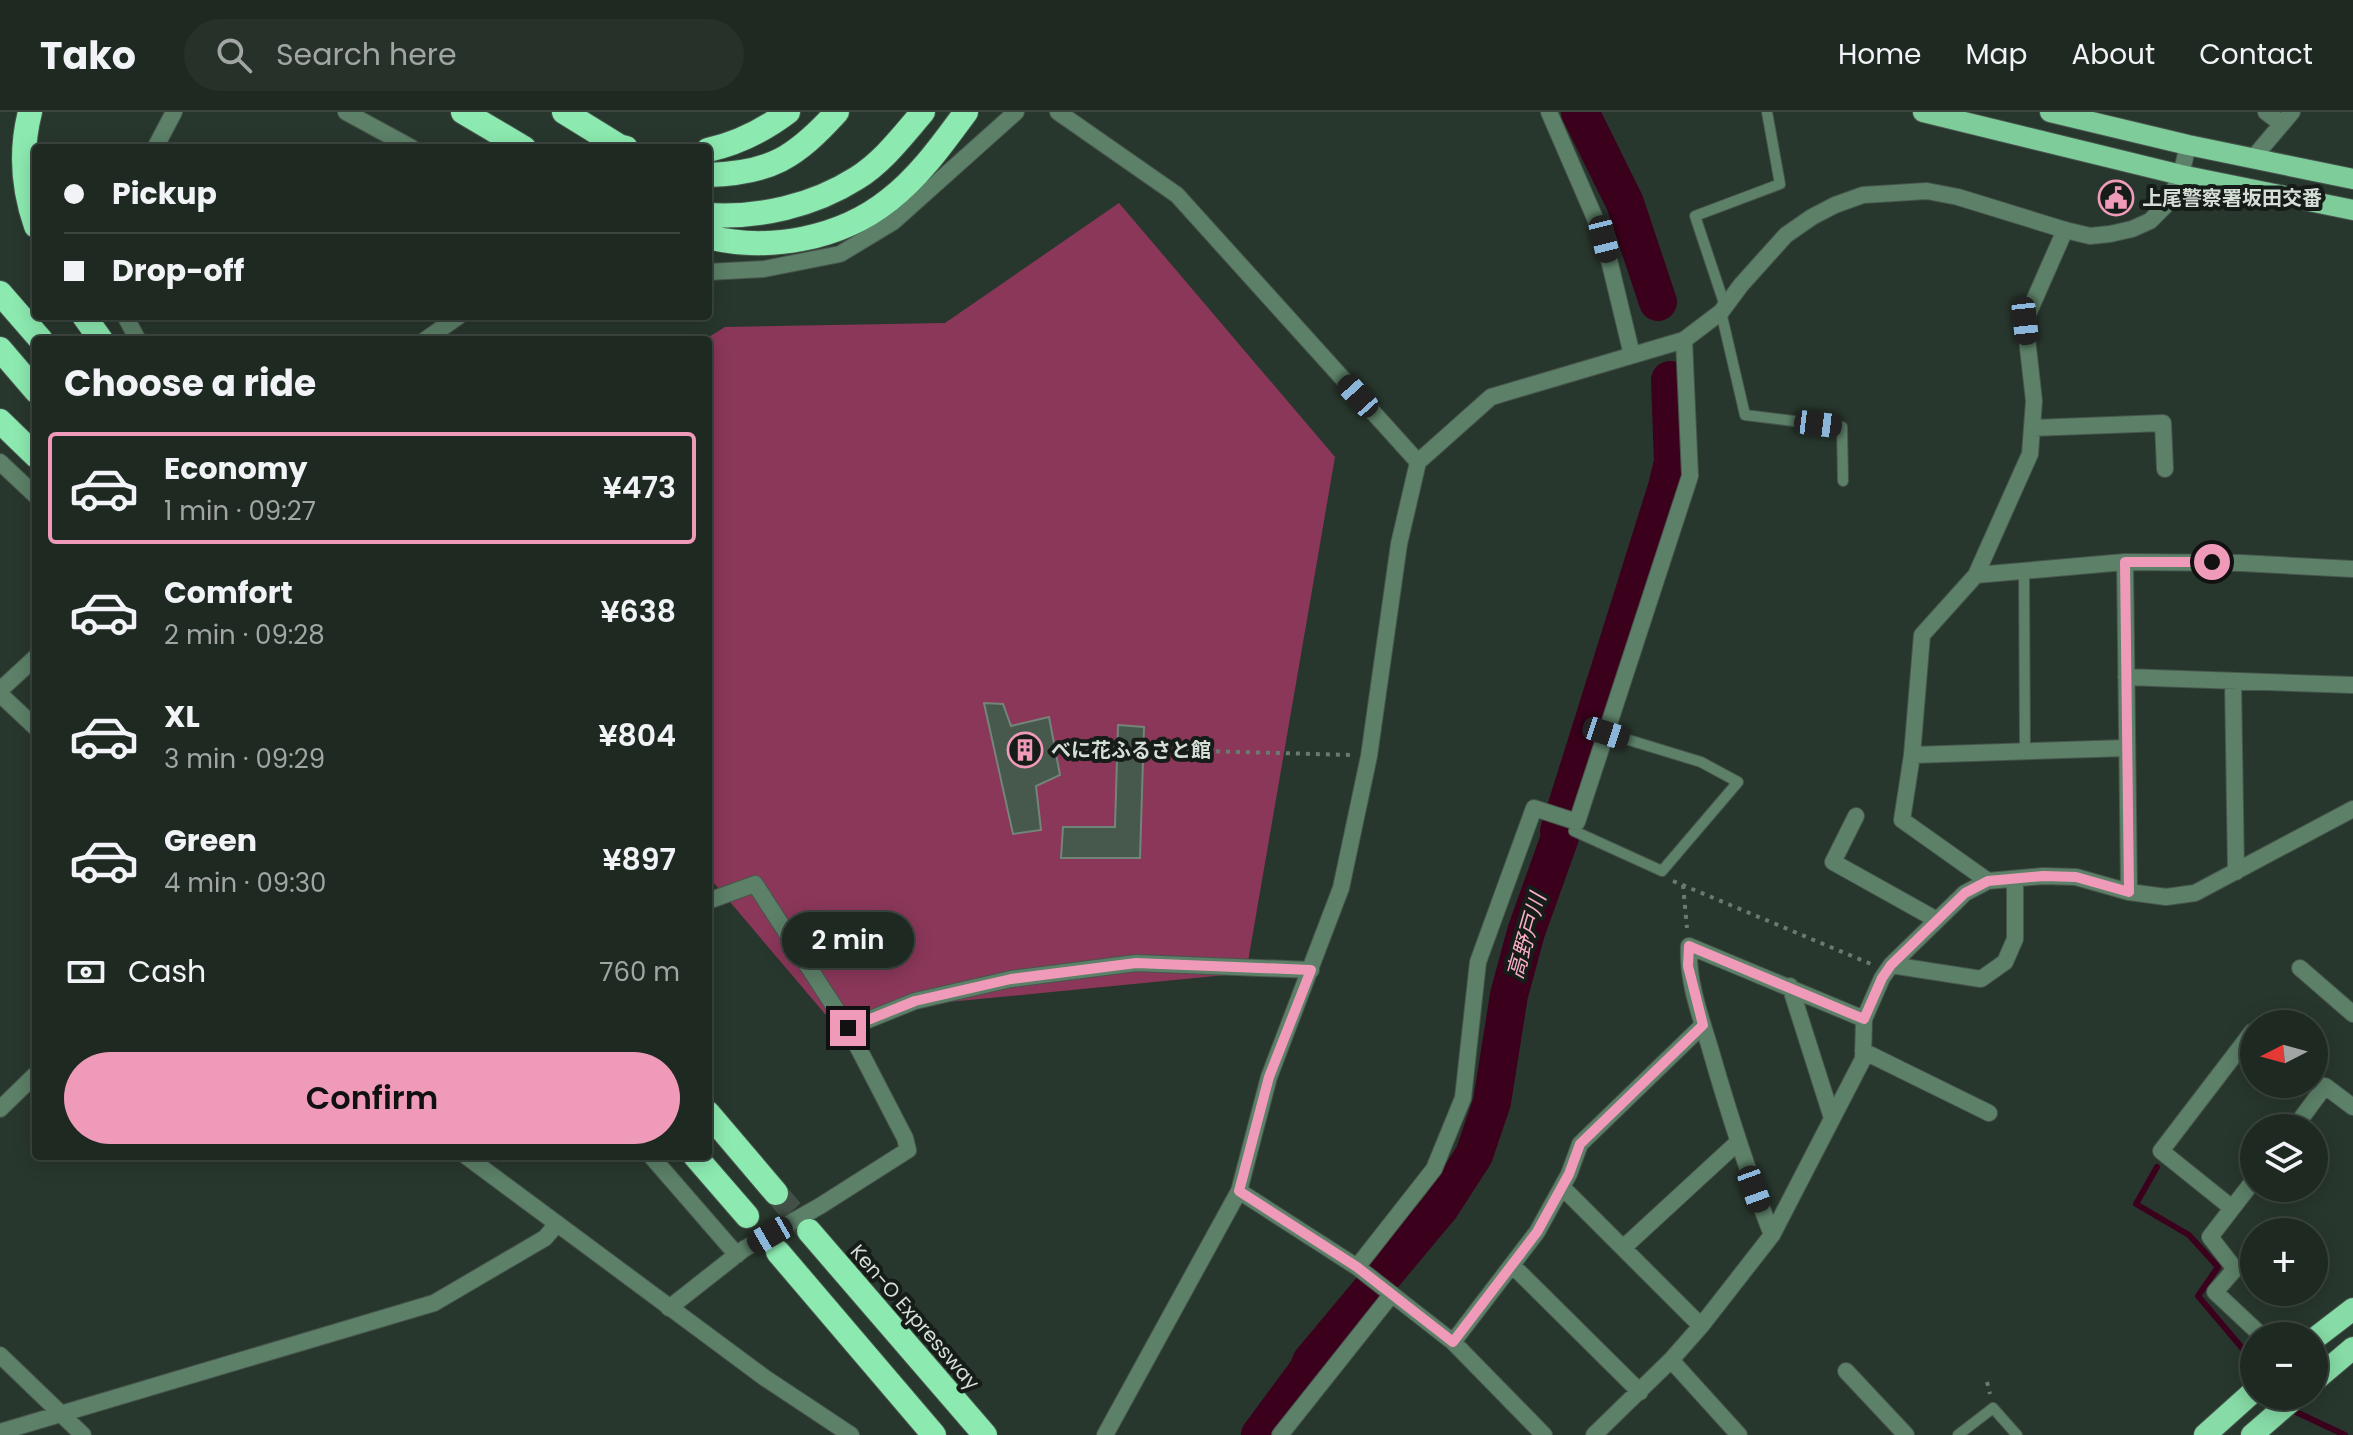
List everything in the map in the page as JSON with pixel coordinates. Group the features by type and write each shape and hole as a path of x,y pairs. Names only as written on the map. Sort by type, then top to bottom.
{"highway":[{"path":"30,112 24,133 23,165 32,214"},
{"path":"463,112 517,144"},
{"path":"564,112 617,144"},
{"path":"712,149 732,145 765,129 788,112"},
{"path":"712,175 742,174 783,160 812,139 837,112"},
{"path":"712,215 735,217 783,209 823,197 859,177 890,150 923,112"},
{"path":"712,238 756,244 803,240 849,225 889,201 927,164 966,112"},
{"path":"0,293 38,336"},
{"path":"0,349 32,386"},
{"path":"0,421 32,452"},
{"path":"712,1118 776,1193"},
{"path":"698,1160 747,1216"},
{"name":"Ken-O Expressway","path":"809,1231 985,1435"},
{"path":"778,1252 934,1435"},
{"path":"2328,1328 2353,1309"},
{"path":"2328,1369 2353,1348"},
{"path":"2205,1435 2240,1404"},
{"path":"2256,1434 2282,1410"}],"main road":[{"path":"1923,112 2181,175 2353,210"},
{"path":"2050,112 2188,145 2353,179"}],"street":[{"path":"157,144 174,112"},
{"path":"346,112 405,144"},
{"path":"712,272 764,269 840,254 893,222 1016,112"},
{"path":"1058,112 1177,195 1418,462"},
{"path":"1549,112 1604,239 1632,355"},
{"path":"2253,158 2287,118 2266,112"},
{"path":"1105,1435 1239,1191 1269,1077 1341,888 1369,756 1399,544 1418,462 1491,397 1684,340 1723,309 1786,235 1812,217 1863,195 1927,191 1958,197 2090,236 2110,234 2150,221 2167,204 2181,175 2188,145"},
{"path":"1988,881 1902,820 1912,755 1922,635 1976,575 2030,454 2034,401 2025,321 2065,230"},
{"path":"431,336 453,320"},
{"path":"1357,1267 1434,1169 1463,1098 1478,962 1534,808 1577,822 1690,476 1684,340"},
{"path":"2032,428 2163,423 2165,469"},
{"path":"0,462 32,492"},
{"path":"1976,575 2125,562 2241,563 2353,569"},
{"path":"2125,562 2129,892"},
{"path":"32,661 0,692 32,724"},
{"path":"2126,677 2353,685"},
{"path":"2233,681 2236,872"},
{"path":"1912,755 2126,748"},
{"path":"1594,1435 1671,1360 1772,1235 1863,1059 1864,1019 1889,968 1965,893 1988,881 2076,877 2129,892 2166,897 2195,893 2353,809"},
{"path":"1856,816 1833,862 1937,920"},
{"path":"1889,968 1981,979 2005,962 2015,939 2015,879"},
{"path":"669,1308 737,1255 908,1150 905,1138 848,1028 755,884 712,900"},
{"path":"1772,1235 1737,1143 1703,1025 1688,966 1689,946 1864,1019"},
{"path":"848,1028 915,1001 1011,979 1136,963 1311,970"},
{"path":"2300,968 2353,1014"},
{"path":"1790,986 1832,1118"},
{"path":"1453,1342 1537,1232 1562,1187 1580,1144 1703,1025"},
{"path":"2232,1208 2161,1151 2240,1048"},
{"path":"1863,1051 1989,1113"},
{"path":"0,1109 32,1078"},
{"path":"2328,1088 2353,1107"},
{"path":"1623,1248 1737,1143"},
{"path":"471,1160 765,1378 851,1435"},
{"path":"654,1160 737,1255"},
{"path":"1562,1187 1701,1326"},
{"path":"1239,1191 1357,1267 1453,1342 1544,1435"},
{"path":"2240,1198 2210,1237 2235,1269 2215,1292 2247,1322"},
{"path":"0,1432 434,1303 545,1238 557,1224"},
{"path":"1513,1266 1640,1392"},
{"path":"1280,1435 1392,1294"},
{"path":"0,1355 83,1435"},
{"path":"1671,1360 1739,1435"},
{"path":"1846,1371 1906,1435"}],"lane":[{"path":"1767,112 1780,184 1695,216 1723,309 1745,415 1842,427 1843,481"},
{"path":"2024,571 2025,751"},
{"path":"1577,822 1574,831 1662,871 1738,782 1701,762 1606,733"},
{"path":"1958,1435 1993,1408 2017,1435"}],"path":[{"path":"1056,747 1369,756"},
{"path":"1669,880 1889,968"},
{"path":"1683,885 1689,946"}],"shaded area":[{"path":"1119,203 1335,457 1246,973 825,1014 712,881 710,336 725,327 945,323"}],"building":[{"name":"べに花ふるさと館","path":"984,703 1003,704 1011,726 1049,717 1060,775 1036,786 1041,830 1013,834"},
{"path":"1118,725 1144,727 1140,858 1061,858 1063,827 1115,827"}],"waterway":[{"name":"高野戸川","path":"1580,112 1625,203 1658,302"},
{"name":"高野戸川","path":"1260,1435 1311,1362 1441,1206 1474,1155 1492,1102 1509,995 1526,932 1560,837 1559,831 1667,487 1673,462 1670,380"},
{"path":"2157,1167 2136,1204 2189,1235 2218,1267 2198,1296 2240,1346"},
{"path":"2294,1410 2345,1435"}],"tunnel":[{"path":"776,1193 809,1231"}],"place":[{"name":"上尾警察署坂田交番","path":"2116,198"},
{"name":"べに花ふるさと館","path":"1025,750"}],"route":[{"path":"848,1028 915,1001 1011,979 1136,963 1311,970 1269,1077 1239,1191 1357,1267 1453,1342 1537,1232 1569,1174 1580,1144 1703,1025 1688,966 1689,946 1864,1019 1891,965 1965,893 1988,881 2043,876 2076,877 2129,892 2125,562 2212,562"}]}
